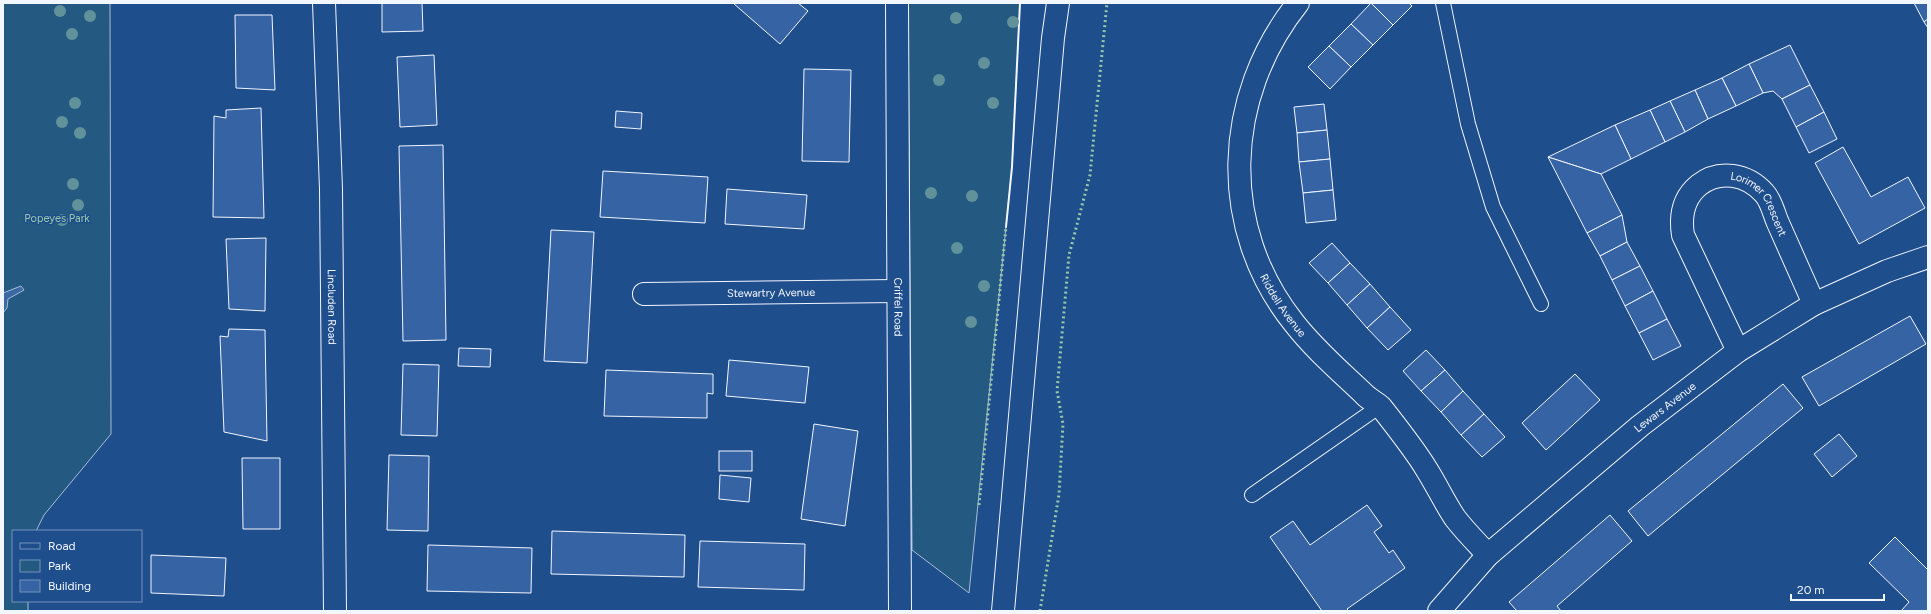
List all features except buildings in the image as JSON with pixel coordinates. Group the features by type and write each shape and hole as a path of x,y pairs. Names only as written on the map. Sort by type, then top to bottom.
{"main road":[{"name":"Lincluden Road","path":"324,3 331,189 335,611"},
{"name":"Criffel Road","path":"897,3 900,611"},
{"path":"1053,3 1053,38"},
{"path":"1003,611 1053,38 1058,3"},
{"name":"Riddell Avenue","path":"1298,3 1277,32 1262,59 1251,87 1243,117 1239,148 1239,178 1242,209 1250,240 1261,269 1276,298 1294,324 1315,347 1368,398 1380,406 1426,468 1456,519 1488,555"},
{"name":"Lorimer Crescent","path":"1738,351 1683,235 1681,221 1683,208 1689,195 1704,182 1722,175 1735,175 1746,179 1766,194 1814,304"},
{"name":"Lewars Avenue","path":"1439,611 1488,555 1640,426 1738,351 1814,304 1887,271 1928,257"},
{"name":"Stewartry Avenue","path":"644,294 898,291"}],"lane":[{"path":"1443,3 1468,124 1493,207 1541,304"},
{"path":"1252,495 1380,406"}],"green space":[{"name":"Popeyes Park","path":"3,3 110,3 111,434 44,515 36,530 12,530 12,602 28,602 28,611 3,611"},
{"path":"908,3 1020,3 1012,167 969,593 912,550"}],"shaded area":[{"path":"21,286 24,290 8,299 7,308 3,313 3,293"}],"hedge":[{"path":"1040,611 1059,494 1063,424 1057,391 1069,255 1090,175 1107,3"},
{"path":"979,505 1006,227"}],"wall":[{"path":"1006,227 1012,167 1020,3"}]}
